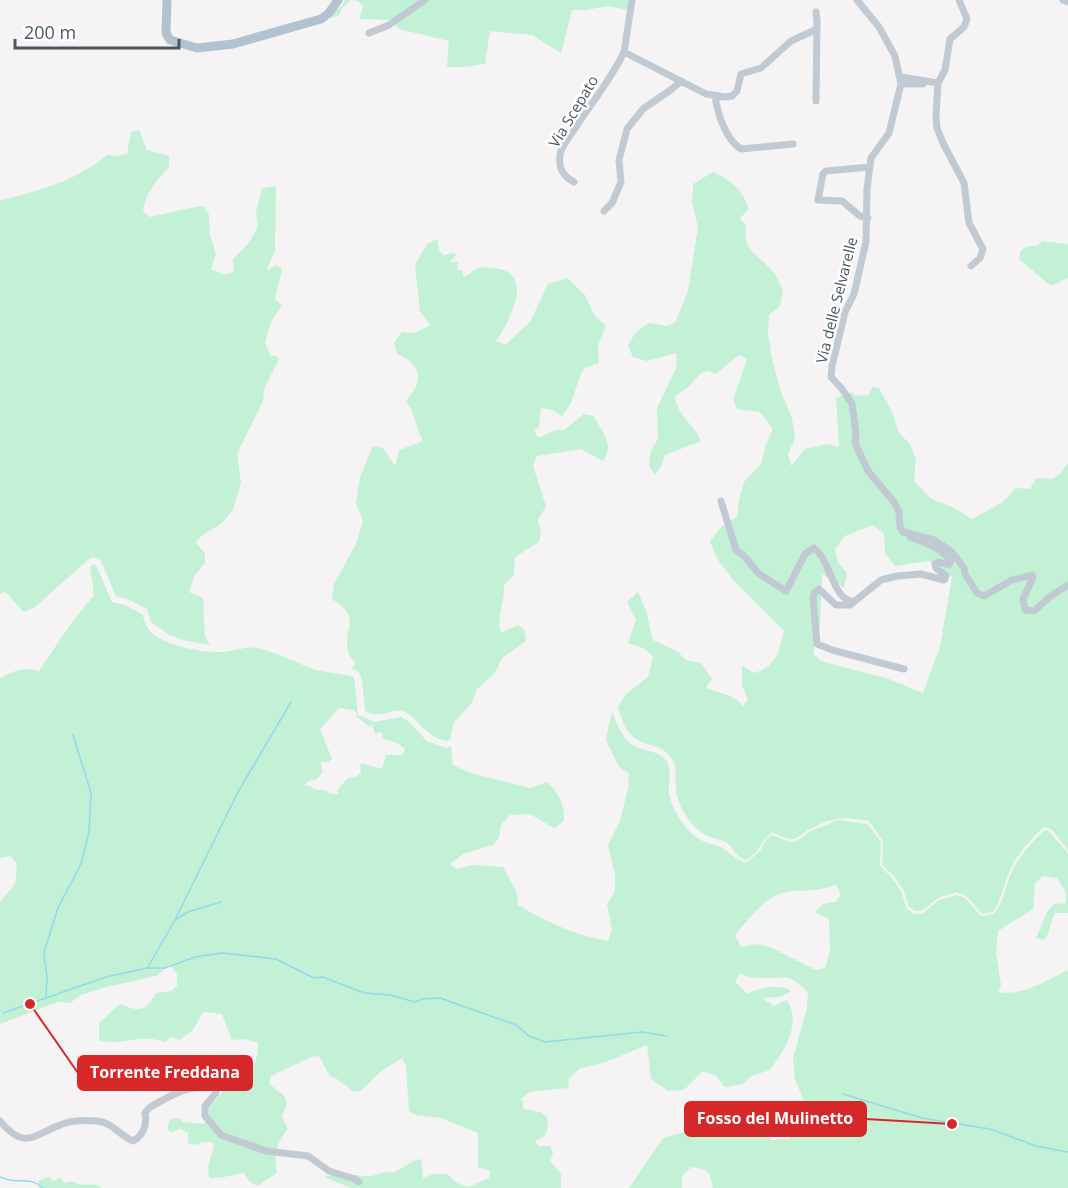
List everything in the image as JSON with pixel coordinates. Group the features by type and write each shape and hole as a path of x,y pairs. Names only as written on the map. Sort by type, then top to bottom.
{"main road":[{"path":"167,0 166,33 170,40 197,48 233,44 321,19 329,13 338,0"}],"street":[{"path":"369,33 389,25 425,0"},
{"path":"632,0 624,52 699,92 715,95 732,96 737,91 741,74 761,68 791,41 817,29"},
{"path":"857,0 883,33 895,56 901,81 938,83"},
{"path":"960,0 967,19 964,27 950,39 945,70 938,83 936,115 937,128 943,143 964,183 969,223 983,249 980,258 971,266"},
{"path":"1063,0 1068,2"},
{"path":"816,12 816,101"},
{"name":"Via Scepato","path":"574,182 562,173 562,150 595,96 616,69 624,52"},
{"path":"604,211 612,203 621,183 619,160 627,129 643,109 681,81"},
{"name":"Via delle Selvarelle","path":"901,81 888,133 871,158 867,189 867,242 854,294 844,312 831,374 832,379 852,404 855,443 868,471 894,502 903,532"},
{"path":"715,95 724,127 735,145 741,149 793,144"},
{"path":"868,218 860,216 842,201 818,200 823,174 826,171 870,167"},
{"path":"721,501 736,550 765,578 786,591 805,554 814,548 822,557 840,596 854,601"},
{"path":"903,532 934,540 952,552 964,568 965,574 977,593 984,596 1012,580 1032,575 1034,578 1023,599 1025,610 1034,611 1052,594 1068,585"},
{"path":"903,532 906,536 934,547 949,558 951,561 949,566 939,562 935,564 936,568 946,576 944,580 921,574 881,580 850,605 836,605 822,590 816,590 813,599 817,644 904,669"},
{"path":"0,1121 14,1135 22,1138 40,1135 61,1124 73,1121 99,1121 106,1123 133,1141 137,1139 144,1127 145,1113 149,1108 190,1087 215,1088 216,1093 205,1106 205,1116 221,1135 266,1151 308,1156 329,1171 359,1182"}],"green space":[{"path":"345,0 351,0 341,9 339,16 329,18 343,4"},
{"path":"351,0 630,0 629,10 608,6 572,10 561,53 532,35 490,31 485,64 447,67 449,41 399,29 391,20 359,19 363,7 358,1"},
{"path":"139,130 147,150 169,156 169,167 149,193 143,212 150,217 203,206 209,215 210,235 216,254 211,269 224,275 234,272 233,259 249,243 258,226 256,212 262,188 276,186 275,251 266,271 277,265 282,269 275,299 282,305 272,320 265,342 271,357 275,355 279,359 264,389 263,401 237,454 241,483 233,510 221,524 195,542 205,553 205,563 195,575 189,592 203,598 205,637 210,645 183,640 168,634 151,622 147,609 128,599 116,596 101,561 94,557 35,607 24,612 7,594 4,592 0,594 0,201 69,179 107,155 127,154 131,132"},
{"path":"713,172 731,183 743,196 749,209 740,218 746,226 745,235 749,248 774,273 783,290 780,306 769,315 768,333 781,392 792,418 795,439 788,453 791,466 805,449 828,444 839,447 836,398 852,392 855,396 868,395 873,387 879,388 892,412 899,433 910,444 916,460 914,481 930,498 972,519 1003,502 1016,488 1030,489 1036,478 1052,479 1060,474 1068,463 1068,850 1051,829 1044,827 1014,863 993,912 982,914 966,896 957,892 938,898 921,911 915,911 909,907 903,889 882,865 883,841 869,821 853,818 832,820 794,839 772,833 765,838 757,851 746,860 742,859 726,842 709,837 689,820 677,795 673,761 661,748 644,743 631,735 621,717 618,707 626,694 648,677 653,657 645,649 628,643 636,620 627,602 638,592 646,611 653,640 678,652 686,660 701,663 712,679 706,687 731,696 743,706 748,700 742,685 742,665 754,673 768,666 776,657 784,631 733,580 716,557 710,541 726,524 734,551 757,574 784,593 790,590 810,550 818,553 832,581 822,574 820,625 813,654 821,661 889,679 923,693 940,647 952,577 929,561 895,566 885,553 884,533 872,525 845,536 835,549 838,562 847,573 844,588 835,579 823,556 814,546 800,558 786,589 759,572 737,549 729,522 737,517 744,482 761,464 773,429 760,412 737,409 733,400 747,359 739,355 716,374 709,371 701,373 687,388 675,396 682,415 701,441 665,455 655,475 649,466 651,450 658,439 657,408 677,366 676,353 647,361 633,357 628,346 635,333 649,323 667,326 675,323 688,291 698,228 692,201 693,184"},
{"path":"437,239 439,250 443,255 454,253 456,255 450,262 458,262 457,269 462,271 464,277 476,269 488,268 500,269 510,274 515,281 517,291 512,313 496,341 505,345 530,322 548,284 567,278 585,295 594,315 606,326 598,345 599,363 584,368 566,411 562,416 552,410 541,408 539,427 534,430 538,438 556,430 564,430 584,414 594,416 608,444 606,455 603,461 581,449 537,456 533,466 546,506 538,520 541,532 539,542 515,557 514,575 504,585 500,621 501,633 518,625 524,629 526,641 502,658 495,673 477,689 471,704 454,722 450,739 446,741 431,735 412,716 402,711 377,714 365,711 362,680 359,672 351,668 356,664 348,651 349,617 347,612 332,599 334,584 356,544 363,521 356,503 360,477 373,446 383,448 395,466 399,450 423,441 406,401 414,391 418,374 414,365 397,354 394,343 402,332 415,333 430,325 420,311 415,265 427,244"},
{"path":"1042,241 1068,244 1068,278 1051,286 1019,259 1021,250 1029,246 1037,246"},
{"path":"96,565 112,602 125,605 142,614 147,627 153,634 171,644 205,651 224,652 257,648 313,669 354,677 358,715 374,722 401,717 408,721 427,741 446,748 451,746 453,765 471,773 530,788 547,782 561,800 564,811 563,822 554,828 530,814 510,815 501,825 499,838 493,845 463,854 450,864 456,869 473,865 503,867 517,893 518,905 550,922 585,936 608,941 612,930 607,904 615,891 615,875 608,845 620,821 629,773 619,767 606,740 612,711 618,727 628,741 638,748 658,754 667,762 671,800 680,820 695,836 720,847 746,863 760,851 767,838 772,835 790,842 797,841 809,832 838,820 868,824 881,842 880,866 901,891 907,909 914,914 922,914 939,900 957,895 965,898 981,916 994,914 1018,860 1045,830 1049,831 1068,853 1068,913 1055,913 1044,940 1036,938 1047,912 1054,904 1066,903 1066,893 1057,878 1043,876 1035,884 1033,909 998,931 996,952 1001,985 998,992 1025,990 1068,970 1068,1188 713,1188 710,1175 704,1169 691,1167 682,1176 682,1188 629,1188 663,1138 728,1120 744,1119 759,1113 764,1119 763,1134 772,1140 788,1140 804,1124 805,1102 795,1080 793,1058 807,1008 808,992 790,978 756,978 739,974 735,982 748,994 769,987 790,990 779,997 762,998 774,1006 787,1000 793,1018 790,1036 770,1070 751,1076 743,1084 725,1087 716,1076 703,1071 684,1090 668,1091 651,1079 647,1045 608,1061 579,1069 569,1078 568,1088 530,1092 521,1099 523,1109 540,1112 547,1117 548,1126 545,1136 535,1141 538,1146 550,1146 553,1154 550,1161 561,1174 561,1188 351,1188 324,1177 341,1174 372,1176 394,1172 421,1159 423,1178 433,1174 447,1174 457,1183 469,1187 489,1178 490,1171 478,1167 478,1133 441,1118 416,1115 409,1111 406,1066 402,1058 379,1073 362,1090 354,1092 330,1076 319,1056 311,1057 271,1076 269,1083 286,1099 282,1117 288,1129 276,1150 277,1173 257,1186 241,1173 209,1178 208,1167 214,1146 212,1142 202,1142 196,1145 188,1143 188,1133 180,1129 172,1132 167,1129 170,1119 179,1118 183,1122 204,1124 209,1115 208,1106 252,1067 258,1043 244,1039 232,1040 222,1014 203,1012 193,1030 180,1040 171,1037 165,1042 154,1039 114,1042 99,1040 99,1023 120,1004 141,1009 149,1004 156,993 171,991 177,986 177,974 170,965 156,976 106,987 81,995 70,1003 58,1002 0,1024 0,902 15,884 17,870 16,862 10,856 0,858 0,678 23,669 39,671 70,625 94,595 90,567","holes":["339,708 356,712 357,717 370,727 372,724 375,734 383,733 382,737 385,740 390,740 405,750 402,755 386,755 382,769 362,763 361,773 358,776 346,780 337,791 339,794 330,794 327,791 304,786 307,782 317,779 322,773 321,762 328,762 332,759 320,729","835,885 839,889 840,896 835,902 823,904 815,912 829,919 830,951 825,968 816,970 770,947 756,944 741,947 735,935 767,901 784,893"]},
{"path":"49,1177 53,1181 60,1178 64,1183 72,1181 83,1185 94,1184 102,1188 39,1188 38,1181"}],"waterway":[{"path":"148,967 175,920 238,792 291,702"},
{"path":"46,998 45,949 58,908 81,864 89,832 91,793 73,735"},
{"path":"175,920 188,912 221,902"},
{"path":"3,1013 106,977 147,968 165,968 195,957 222,953 276,959 314,978 323,977 364,993 390,995 415,1002 440,998 516,1025 529,1036 545,1042 642,1032 667,1036"},
{"path":"843,1094 922,1118 990,1129 1036,1146 1068,1152"},
{"path":"0,1177 12,1181 32,1182 43,1188"}],"place":[{"name":"Torrente Freddana","path":"30,1004"},
{"name":"Fosso del Mulinetto","path":"952,1124"}]}
